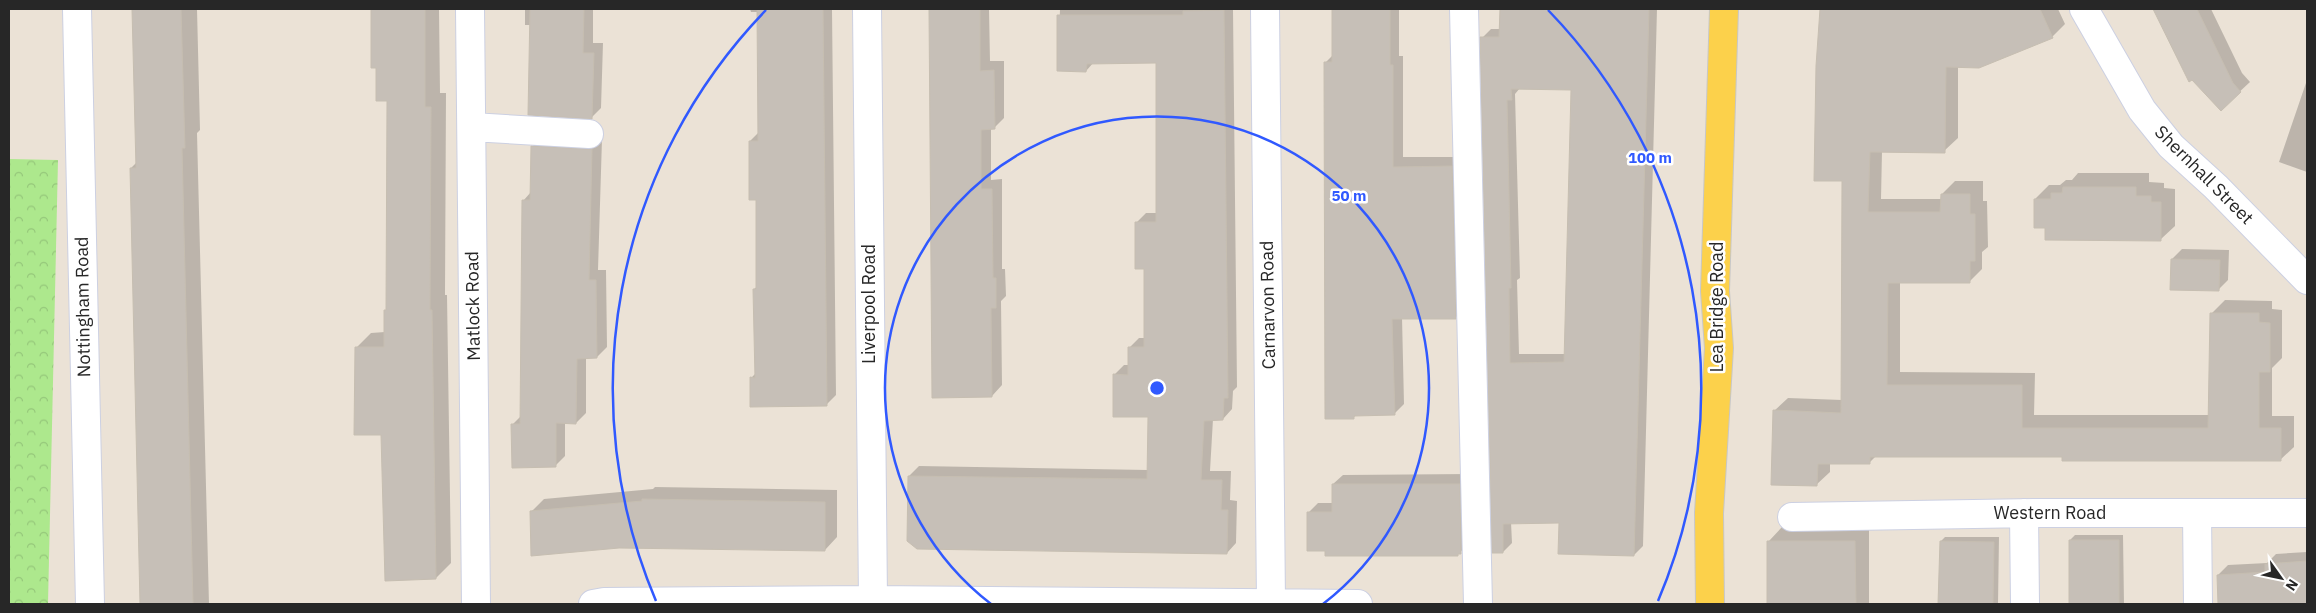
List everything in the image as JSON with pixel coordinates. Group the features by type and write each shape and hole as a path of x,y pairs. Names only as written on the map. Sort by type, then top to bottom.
{"main road":[{"name":"Lea Bridge Road","path":"1710,604 1709,505 1718,348 1715,290 1724,9"}],"street":[{"name":"Nottingham Road","path":"77,9 90,604"},
{"name":"Matlock Road","path":"470,9 476,604"},
{"name":"Liverpool Road","path":"867,9 873,600"},
{"name":"Carnarvon Road","path":"1265,9 1270,602"},
{"path":"1464,9 1478,604"},
{"name":"Shernhall Street","path":"2084,9 2142,110 2171,146 2216,187 2307,280"},
{"path":"472,127 589,134"},
{"path":"2024,513 2024,604"},
{"name":"Western Road","path":"1792,517 2024,513 2307,513"},
{"path":"2197,513 2198,604"},
{"path":"593,604 604,602 873,600 1358,604"}],"green space":[{"path":"9,159 58,160 48,604 9,604"}],"building":[{"path":"132,9 181,9 185,148 182,148 193,604 140,604 130,168 136,168"},
{"path":"371,9 425,9 425,107 431,107 430,310 432,310 436,579 385,581 381,435 354,435 355,347 384,347 384,310 386,310 387,101 376,101 376,68 371,68"},
{"path":"530,9 584,9 583,53 594,53 592,119 528,115"},
{"path":"757,9 823,9 827,406 750,407 750,377 755,378 753,289 756,289 756,200 749,200 749,141 758,141"},
{"path":"929,9 980,9 980,71 994,70 995,129 981,130 981,189 992,189 993,278 996,278 996,308 991,308 992,397 932,398"},
{"path":"1332,9 1390,9 1390,65 1393,65 1393,167 1452,166 1456,319 1392,319 1395,415 1354,416 1354,419 1325,419 1324,62 1332,62"},
{"path":"1500,9 1649,9 1634,556 1558,554 1559,523 1503,524 1503,553 1492,553 1480,37 1499,37","holes":["1511,89 1571,90 1564,362 1510,363 1509,288 1511,288 1507,100 1512,100"]},
{"path":"1820,9 2040,9 2053,38 1979,68 1946,67 1945,153 1870,152 1868,212 1940,212 1941,194 1970,194 1970,214 1975,214 1975,261 1970,261 1970,283 1888,283 1887,385 2022,385 2022,428 2208,428 2210,313 2259,313 2259,322 2270,323 2270,372 2259,372 2259,428 2281,428 2281,461 2062,461 2062,457 1870,457 1870,464 1818,464 1817,486 1771,485 1773,410 1841,413 1842,181 1814,181 1816,66"},
{"path":"2153,9 2197,9 2233,83 2241,92 2221,111 2192,80 2189,82"},
{"path":"1224,10 1228,398 1224,398 1223,420 1204,421 1201,480 1222,480 1221,510 1228,510 1227,554 917,549 907,541 908,476 1147,479 1148,417 1113,417 1113,374 1128,375 1128,347 1144,347 1144,269 1135,269 1135,222 1156,222 1156,63 1087,64 1086,72 1057,71 1057,15 1183,15 1183,11"},
{"path":"531,146 592,149 589,280 596,280 597,358 577,359 576,424 556,423 556,467 512,468 511,424 520,424 522,200 530,200"},
{"path":"2063,187 2136,187 2136,196 2151,196 2151,202 2161,202 2161,241 2045,240 2045,228 2034,228 2034,199 2051,199 2051,193 2062,193"},
{"path":"2171,259 2220,260 2219,291 2170,290"},
{"path":"1332,484 1460,484 1461,554 1458,554 1458,556 1325,556 1325,551 1307,551 1307,512 1332,512"},
{"path":"642,499 825,502 825,551 619,548 531,556 530,511 642,501"},
{"path":"2069,540 2119,540 2119,604 2069,604"},
{"path":"1767,541 1855,541 1856,604 1767,604"},
{"path":"1940,541 1994,542 1993,604 1938,604"},
{"path":"2307,561 2307,604 2218,604 2217,575 2265,572 2265,564"}]}
